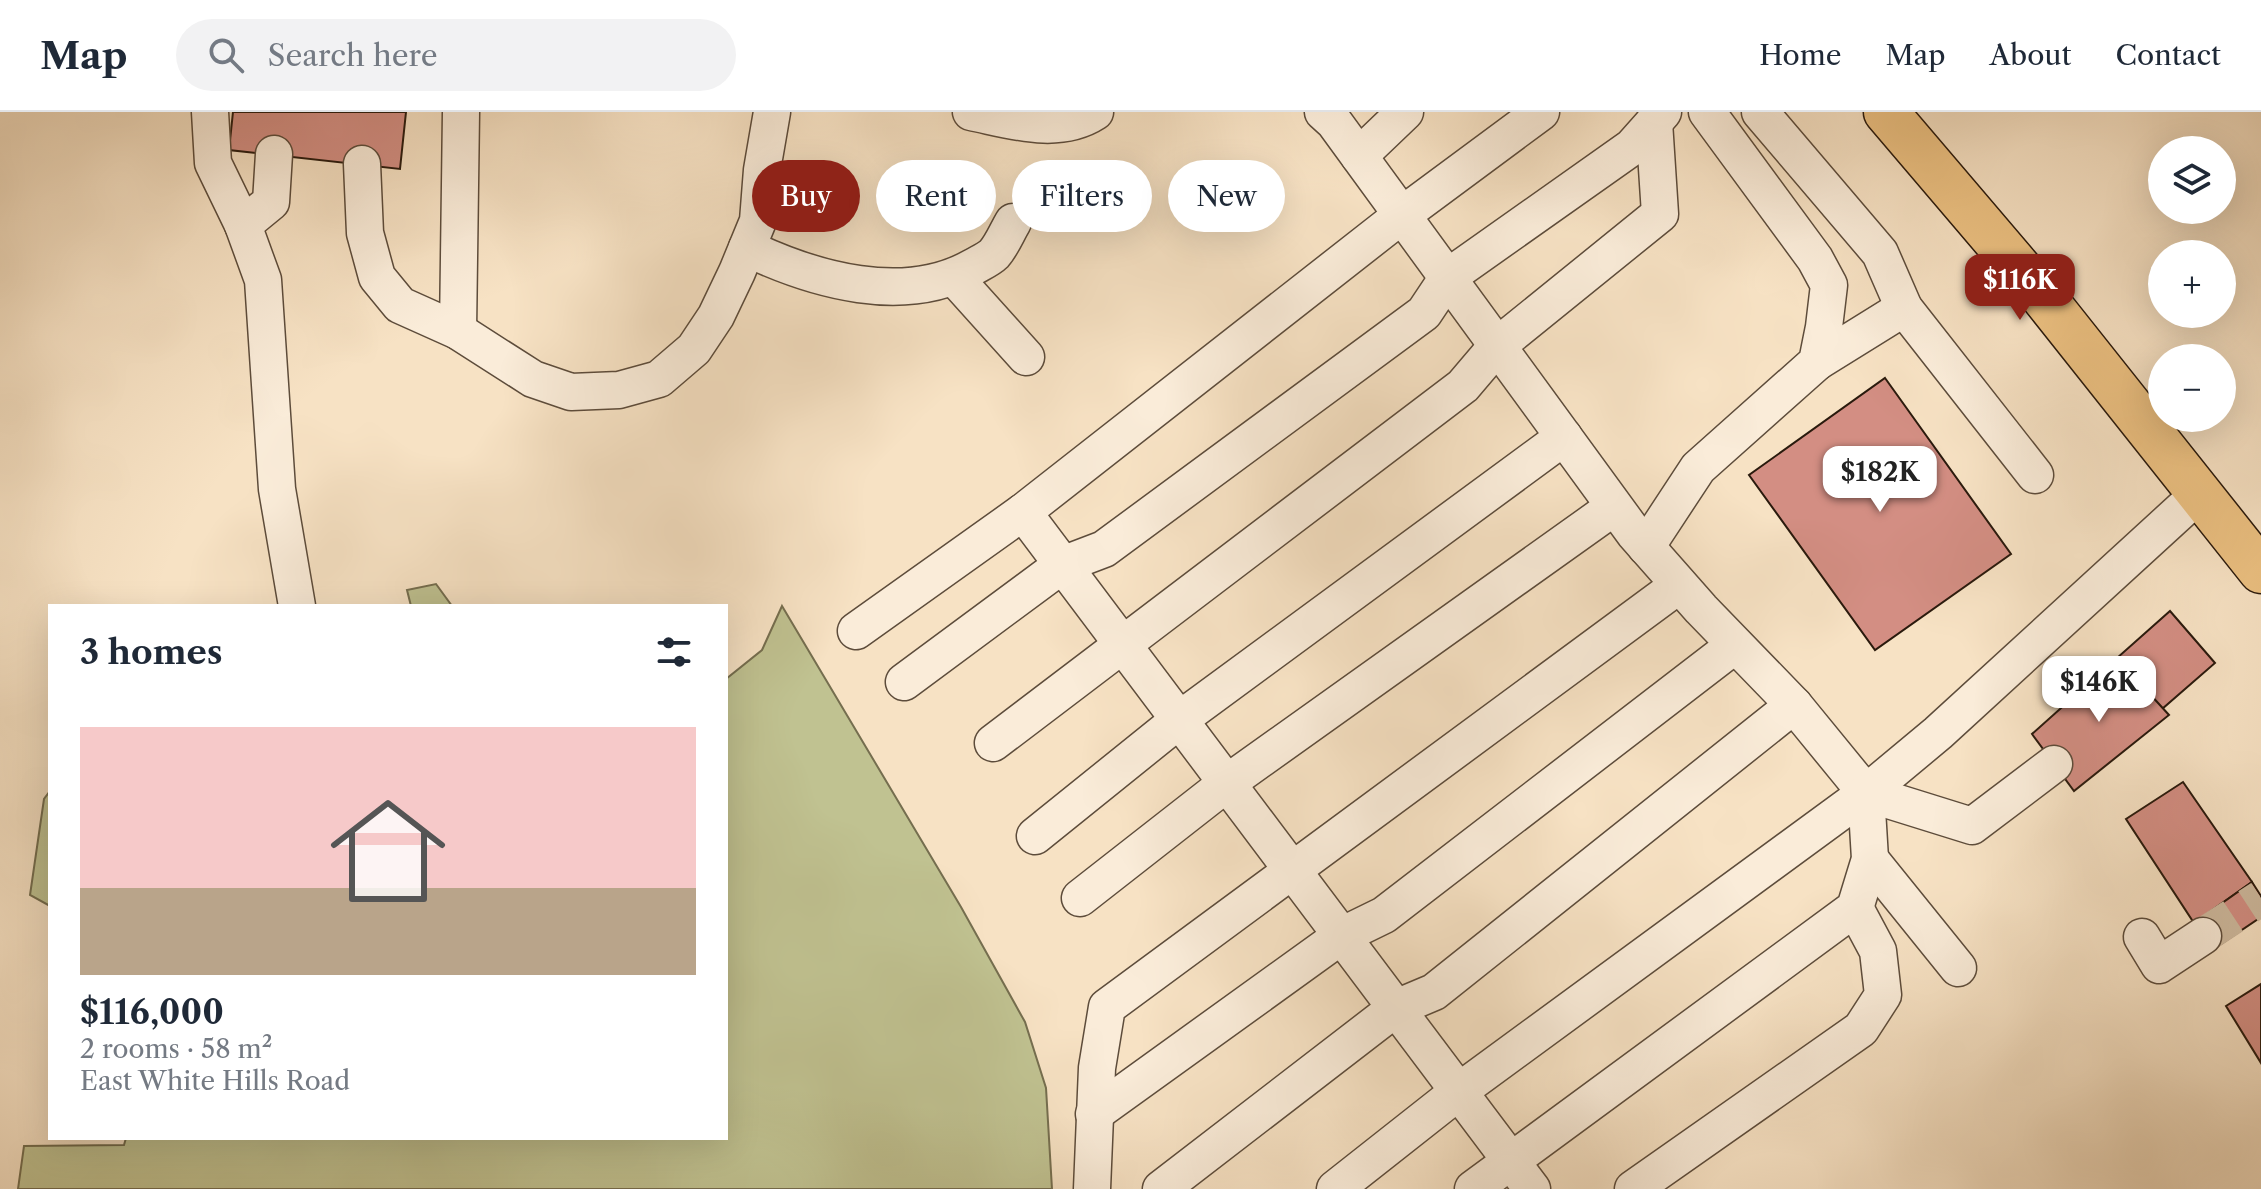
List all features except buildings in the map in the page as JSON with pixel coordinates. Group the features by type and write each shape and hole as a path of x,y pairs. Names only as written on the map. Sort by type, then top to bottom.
{"main road":[{"path":"1886,112 2041,294 2261,571"}],"lane":[{"path":"210,112 213,163 243,225 263,280 277,489 297,604"},
{"path":"458,331 461,112"},
{"path":"362,164 365,233 377,277 400,305 458,331 533,379 571,392 619,390 659,379 694,349 716,316 758,221 762,170 772,112"},
{"path":"971,112 1062,126 1095,112"},
{"path":"1323,112 1334,122 1614,507 1679,585 1794,705 1866,793 1972,826 2054,764"},
{"path":"1359,156 1405,112"},
{"path":"856,631 1023,512 1402,215 1541,112"},
{"path":"1707,112 1815,259 1829,285 1817,362"},
{"path":"1760,112 1880,253 1904,308 2035,475"},
{"path":"904,682 1062,565 1104,549 1424,313 1448,277 1632,147 1659,117"},
{"path":"993,743 1463,386 1497,346 1660,214 1659,117"},
{"path":"243,225 271,202 274,154"},
{"path":"747,248 818,276 858,284 909,286 954,277 993,255 1012,224"},
{"path":"954,277 1026,357"},
{"path":"1646,547 1698,468 1817,362 1904,308"},
{"path":"1035,836 1179,720 1564,437"},
{"path":"1335,1189 1458,1092 1866,793 1938,733 2199,494"},
{"path":"1080,898 1227,783 1614,507"},
{"path":"1023,512 1532,1189"},
{"path":"1092,1189 1097,1068 1107,1007 1679,585"},
{"path":"1094,1114 1341,936 1384,915 1735,645"},
{"path":"1161,1189 1396,1008 1434,992 1794,705"},
{"path":"1473,1189 1855,908 1870,859 1866,793"},
{"path":"1870,859 1958,968"},
{"path":"1633,1189 1861,1029 1883,995 1878,951 1855,908"},
{"path":"2142,937 2159,965 2203,936"}],"green space":[{"path":"436,584 451,604 410,604 407,590"},
{"path":"782,606 961,907 1025,1022 1046,1088 1052,1189 18,1189 24,1146 124,1145 125,1140 728,1140 728,677 762,650"},
{"path":"48,794 48,905 30,895 44,799"}],"tunnel":[{"path":"2203,936 2261,898"}]}
